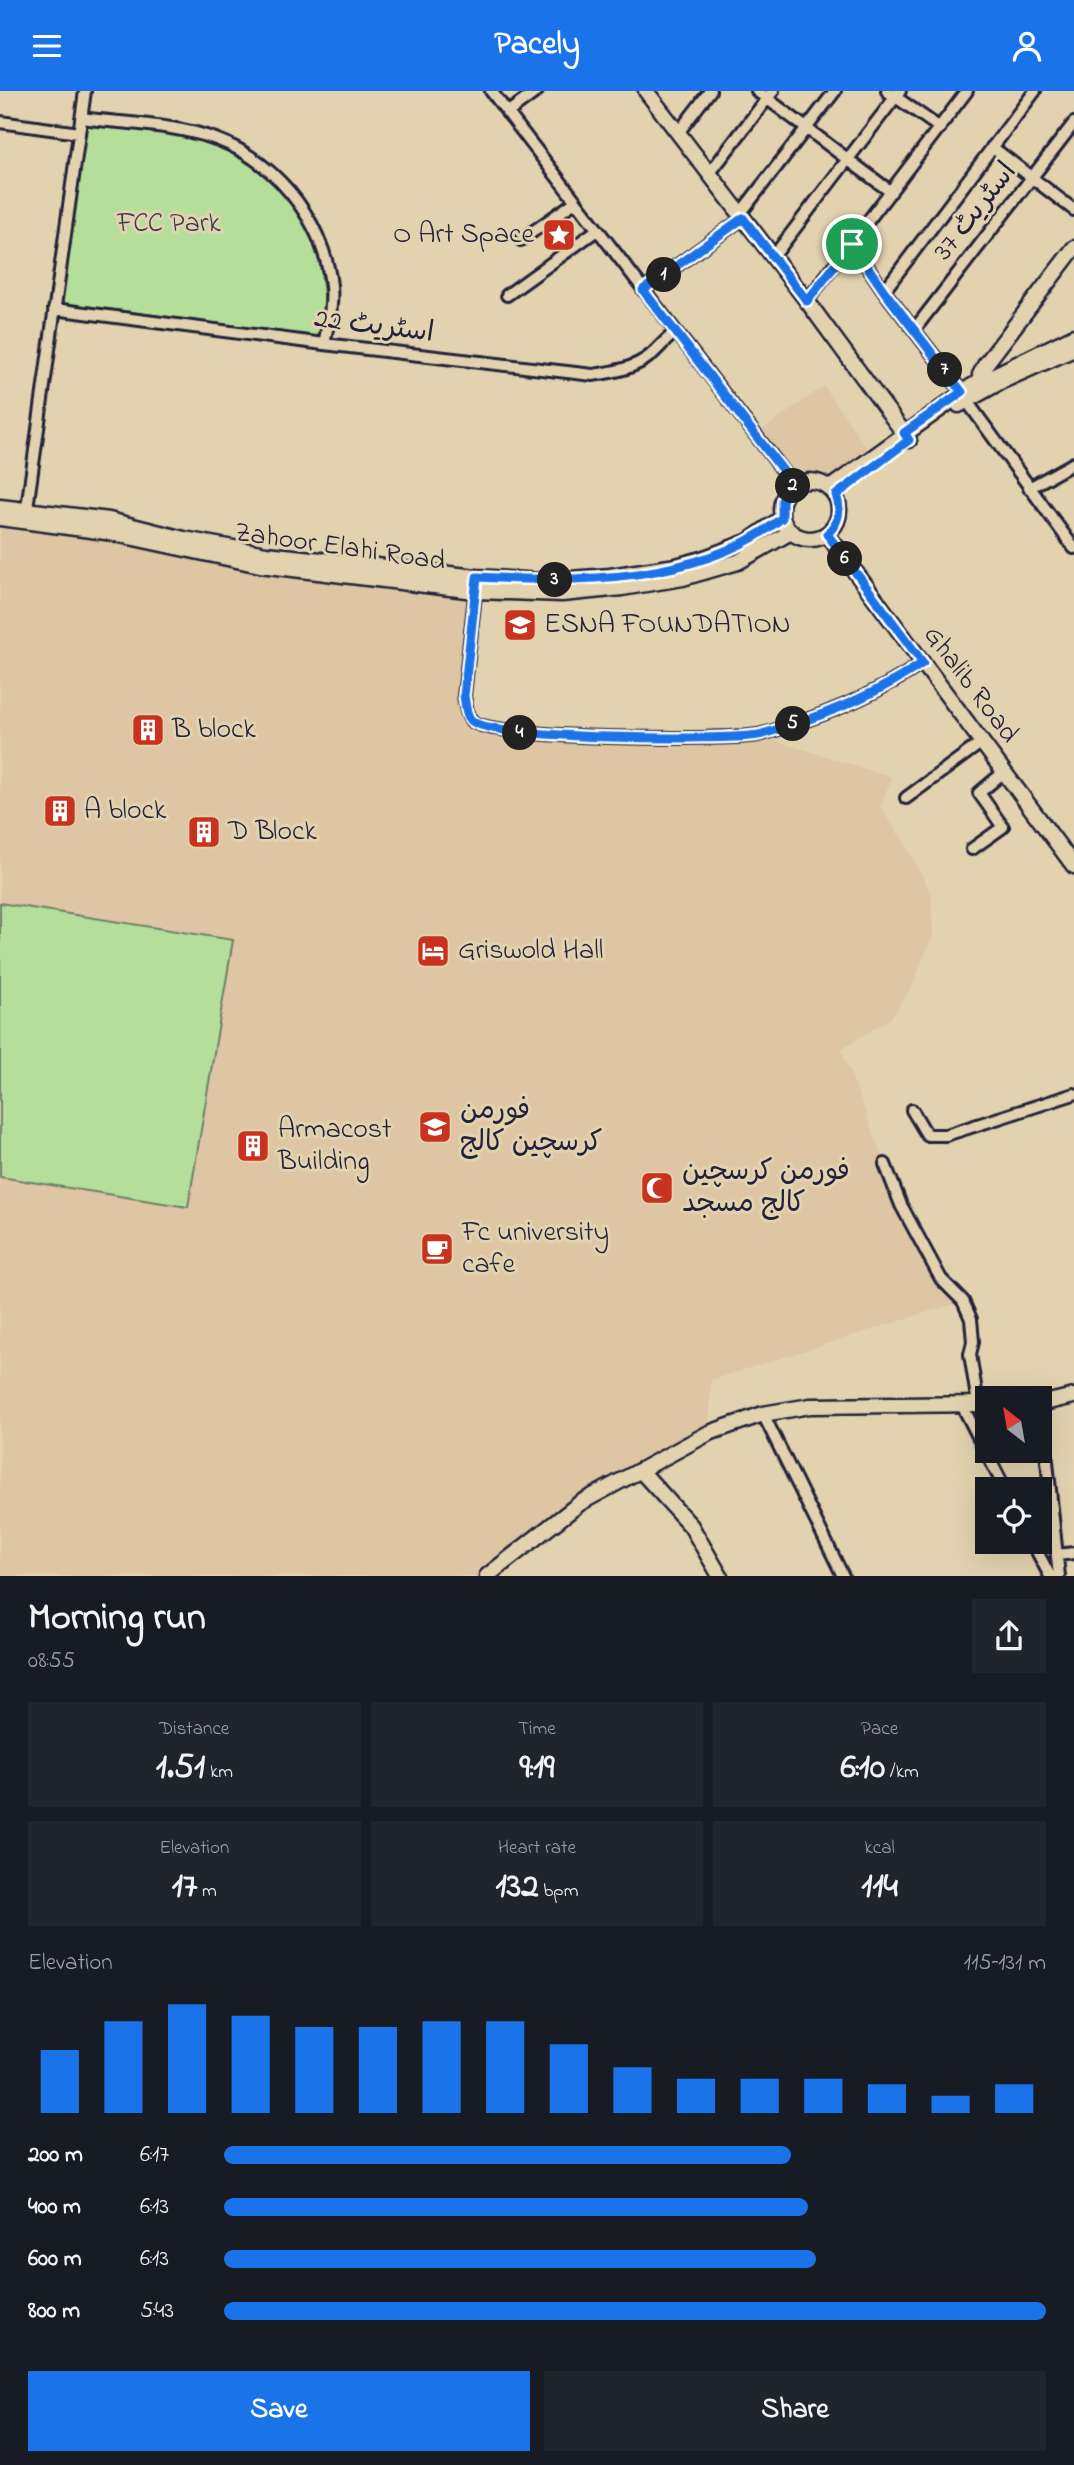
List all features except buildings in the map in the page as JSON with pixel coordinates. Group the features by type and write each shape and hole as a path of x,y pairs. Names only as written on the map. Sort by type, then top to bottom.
{"main road":[{"path":"650,93 907,437"},
{"path":"982,379 981,372 985,365 1074,248"},
{"path":"833,492 964,396 982,379 1074,336"},
{"path":"964,396 1074,349"},
{"path":"813,480 833,492 840,512 838,521 827,534 808,539 791,532 782,518 782,500 794,485 813,480"},
{"name":"Zahoor Elahi Road","path":"0,507 26,515 260,565 562,594 683,578 738,562 791,532"},
{"name":"Zahoor Elahi Road","path":"0,518 26,515"},
{"name":"Zahoor Elahi Road","path":"476,584 610,576 676,566 747,542 782,518"},
{"name":"Ghalib Road","path":"827,534 1074,866"},
{"path":"1052,1401 1074,1395"},
{"path":"487,1576 580,1503 709,1433 762,1414 810,1406 975,1404"},
{"path":"641,1471 691,1526 720,1576"}],"street":[{"path":"26,515 85,91"},
{"path":"491,91 794,485"},
{"path":"508,113 537,91"},
{"path":"678,133 710,91"},
{"path":"757,91 770,95 806,128 891,193"},
{"path":"643,290 742,216 835,91"},
{"path":"807,301 967,91"},
{"path":"884,291 1035,91"},
{"path":"773,257 848,159 894,93 940,128"},
{"path":"709,174 770,95"},
{"path":"81,118 204,135 249,156 286,187 320,240 327,262 332,310 324,344"},
{"path":"0,122 79,133"},
{"name":"اسٹریٹ 37","path":"914,330 1074,123"},
{"path":"992,147 1074,210"},
{"path":"521,240 575,201"},
{"path":"507,295 597,230"},
{"path":"852,244 1074,548"},
{"name":"اسٹریٹ 22","path":"54,309 593,375 634,366 651,355 662,342 676,332"},
{"path":"1029,488 1074,463"},
{"path":"476,584 464,696 472,721 484,727 527,734 670,738 757,735 824,715 888,686 923,663"},
{"path":"906,798 982,742"},
{"path":"972,849 1003,827 979,793 1003,772"},
{"path":"912,1110 928,1135 946,1135 1074,1094"},
{"path":"886,1164 901,1205 927,1255 941,1279 963,1301 971,1319 973,1342 970,1354 978,1386"},
{"path":"962,1405 1000,1477"},
{"path":"762,1414 843,1576"},
{"path":"1047,1463 1059,1576"},
{"path":"1057,1555 1074,1553"},
{"path":"1038,1554 1050,1576"}],"shaded area":[{"path":"824,386 867,449 826,479 795,477 761,431"},
{"name":"فورمن کرسچین کالج","path":"0,527 479,583 464,696 472,721 527,734 757,735 892,777 880,807 908,848 931,894 933,934 911,988 891,1018 841,1049 901,1205 941,1279 963,1301 711,1380 709,1433 580,1503 487,1576 0,1576"}],"green space":[{"name":"FCC Park","path":"85,123 182,134 210,140 248,160 275,180 292,201 308,228 320,265 326,310 321,337 61,303"},
{"path":"0,903 233,940 188,1207 0,1177"}],"place":[{"name":"O Art Space","path":"559,235"},
{"name":"ESNA FOUNDATION","path":"520,625"},
{"name":"B block","path":"148,730"},
{"name":"A block","path":"60,811"},
{"name":"D Block","path":"204,832"},
{"name":"Griswold Hall","path":"433,951"},
{"name":"فورمن کرسچین کالج","path":"435,1127"},
{"name":"Armacost Building","path":"253,1146"},
{"name":"فورمن کرسچین کالج مسجد","path":"657,1188"},
{"name":"Fc university cafe","path":"437,1249"}],"route":[{"path":"743,218 807,301 852,244 884,291 962,392 904,433 909,440 836,495 840,512 838,521 827,534 923,663 888,686 824,715 757,735 670,738 527,734 484,727 472,721 464,696 477,577 542,581 610,576 676,566 722,553 747,542 782,518 782,500 794,485 643,290 743,218"}]}
